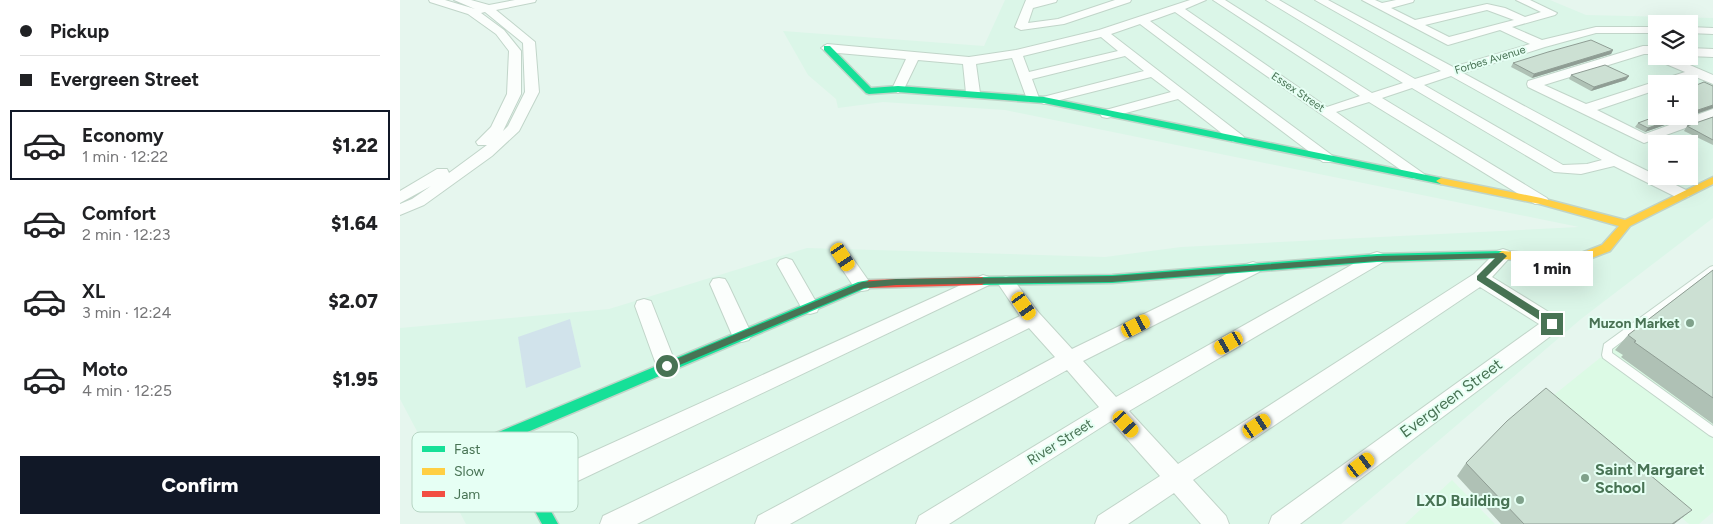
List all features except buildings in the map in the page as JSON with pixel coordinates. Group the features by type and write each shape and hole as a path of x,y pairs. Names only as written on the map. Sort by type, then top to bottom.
{"street":[{"path":"400,198 469,155 497,129 514,94 515,52 500,32 472,12 434,0"},
{"path":"400,210 418,202 487,153 514,128 532,92 529,42 488,8 459,0"},
{"path":"472,12 531,0"},
{"path":"1052,0 1030,3 1022,27 1060,22 1126,0"},
{"path":"827,48 969,61 1016,54 1103,33 1202,0"},
{"path":"1218,0 1372,98 1541,201"},
{"path":"1272,0 1558,169 1576,172 1591,170 1614,160"},
{"path":"1320,0 1614,160 1682,194"},
{"path":"1367,0 1448,42 1551,13 1521,0"},
{"path":"1380,7 1409,0"},
{"path":"1413,24 1486,7 1501,10 1524,20"},
{"name":"Essex Street","path":"1176,8 1419,176"},
{"path":"1142,20 1328,159"},
{"path":"1500,26 1541,44"},
{"path":"1596,30 1648,49"},
{"name":"Forbes Avenue","path":"1327,111 1541,44 1596,30 1648,30"},
{"path":"1698,30 1713,31"},
{"path":"1103,33 1238,139"},
{"path":"827,48 869,91 898,89 1039,99 1541,201 1626,224"},
{"path":"1648,51 1533,84 1644,138 1713,114"},
{"path":"1026,78 1129,52"},
{"path":"1698,52 1712,53"},
{"path":"1016,54 1026,78 1039,99"},
{"path":"898,89 914,56"},
{"path":"969,61 973,93"},
{"path":"1679,65 1713,80"},
{"path":"1688,75 1696,72"},
{"path":"1039,99 1154,73"},
{"path":"1585,110 1648,89"},
{"path":"1107,114 1180,94"},
{"path":"497,129 514,128"},
{"path":"513,432 862,285 896,282 1006,282 1112,279 1377,258 1503,256 1572,261 1606,248 1626,224 1713,180"},
{"path":"1107,524 1480,278 1503,256"},
{"path":"843,257 862,285"},
{"name":"River Street","path":"928,524 1113,410 1377,258"},
{"path":"786,264 810,307"},
{"path":"767,524 1068,360 1254,267"},
{"name":"Evergreen Street","path":"1281,524 1552,324 1480,278"},
{"path":"578,470 983,281"},
{"path":"1006,282 1032,318 1068,360 1217,524"},
{"path":"719,284 742,336"},
{"path":"644,306 667,366"},
{"path":"612,524 1032,318"},
{"path":"543,512 550,524"}],"lane":[{"path":"1713,269 1607,347 1607,355 1622,368 1713,432"}],"shaded area":[{"path":"1005,0 1550,0 1586,15 1648,16 1648,65 1698,65 1698,18 1713,18 1713,218 1581,319 1341,524 466,524 460,512 578,512 578,432 417,432 400,399 400,328 609,309 807,248 1105,257 1181,247 1579,227 1005,110 883,102 838,108 836,99 808,75 783,31 984,46"},
{"path":"1713,267 1713,512 1699,524 1689,524 1544,403"},
{"path":"570,319 581,367 526,388 518,337"},
{"path":"1452,480 1495,524 1405,524"}],"traffic: fast":[{"path":"827,48 869,91 898,89 1044,100 1441,181"},
{"path":"982,281 1112,279 1377,258 1502,255"},
{"path":"513,432 862,285 869,284"},
{"path":"543,512 550,524"}],"traffic: slow":[{"path":"1502,255 1572,261 1606,248 1626,224 1713,180"},
{"path":"1441,181 1541,201 1626,224"}],"traffic: jam":[{"path":"869,284 982,281"}],"place":[{"name":"Muzon Market","path":"1690,323"},
{"name":"Saint Margaret School","path":"1585,478"},
{"name":"LXD Building","path":"1520,500"}],"route":[{"path":"667,366 862,285 896,282 1006,282 1112,279 1377,258 1503,256 1480,278 1552,324"}]}
